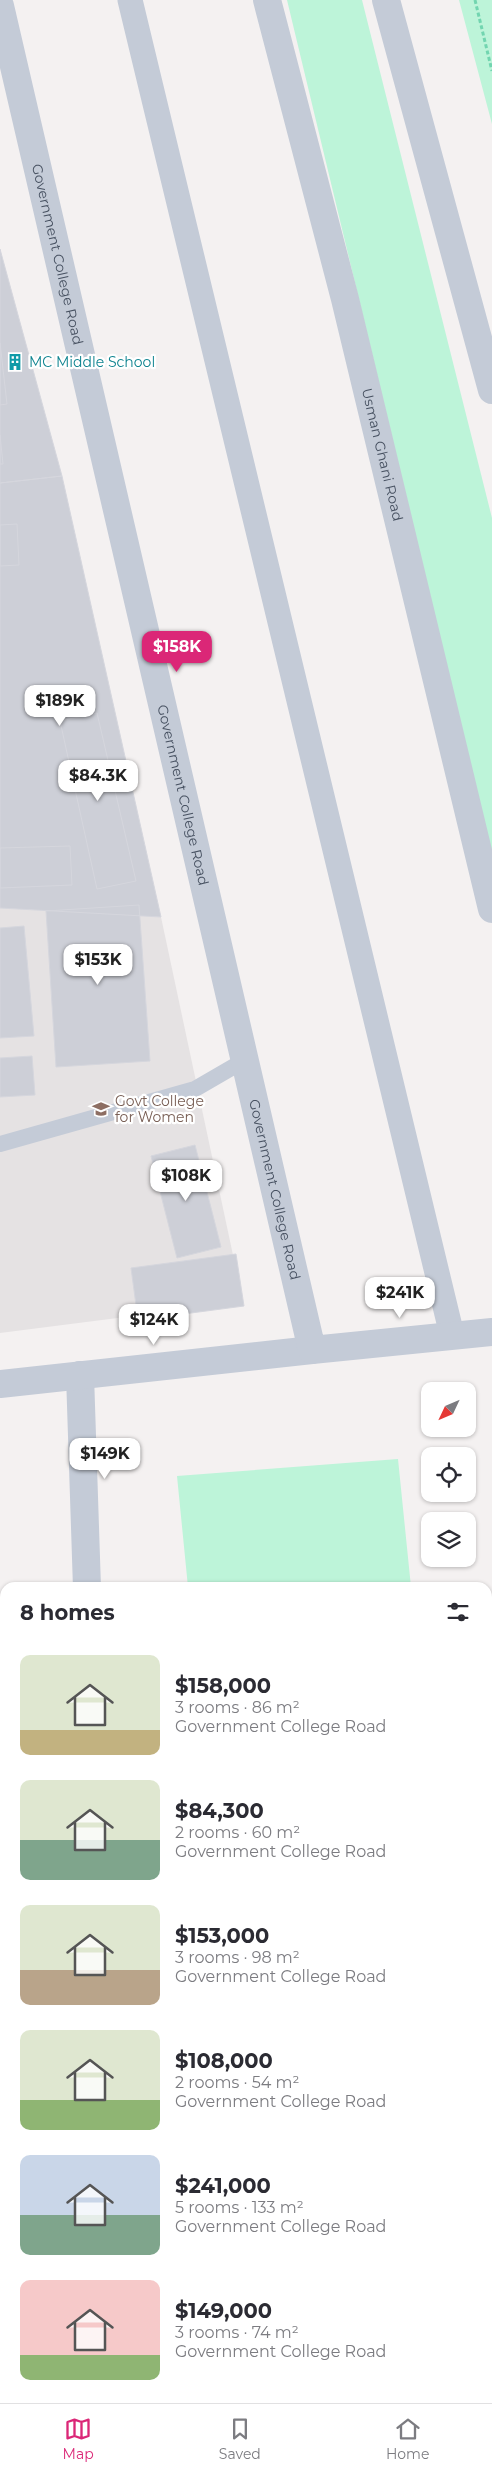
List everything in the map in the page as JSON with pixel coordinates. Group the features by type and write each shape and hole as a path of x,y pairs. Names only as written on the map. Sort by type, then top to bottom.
{"street":[{"path":"130,0 452,1335"},
{"name":"Usman Ghani Road","path":"267,0 347,309 492,909"},
{"path":"386,0 492,390"},
{"name":"Government College Road","path":"0,6 312,1350"},
{"path":"0,1384 492,1332"},
{"path":"80,1375 87,1582"}],"lane":[{"path":"0,1144 195,1089 246,1060"}],"path":[{"path":"475,0 492,71"}],"shaded area":[{"name":"Govt College for Women","path":"0,908 161,917 243,1302 0,1333"}],"green space":[{"path":"287,0 362,0 492,518 492,853"},
{"path":"459,0 492,0 492,124"},
{"path":"398,1459 410,1582 188,1582 177,1476"}],"building":[{"name":"MC Middle School","path":"0,249 62,476 0,483"},
{"path":"0,343 7,404 0,405"},
{"path":"0,435 3,464 0,464"},
{"path":"62,476 161,917 0,908 0,483"},
{"path":"17,524 19,565 0,566 0,525"},
{"path":"97,713 136,881 97,889 60,721"},
{"path":"70,846 72,885 0,888 0,848"},
{"path":"139,905 150,1061 56,1067 46,911"},
{"path":"24,926 34,1036 0,1038 0,928"},
{"path":"32,1056 35,1095 0,1097 0,1058"},
{"path":"195,1145 221,1247 177,1258 151,1156"},
{"path":"236,1254 244,1306 138,1320 131,1268"}],"place":[{"name":"MC Middle School","path":"15,362"},
{"name":"Govt College for Women","path":"101,1109"}]}
